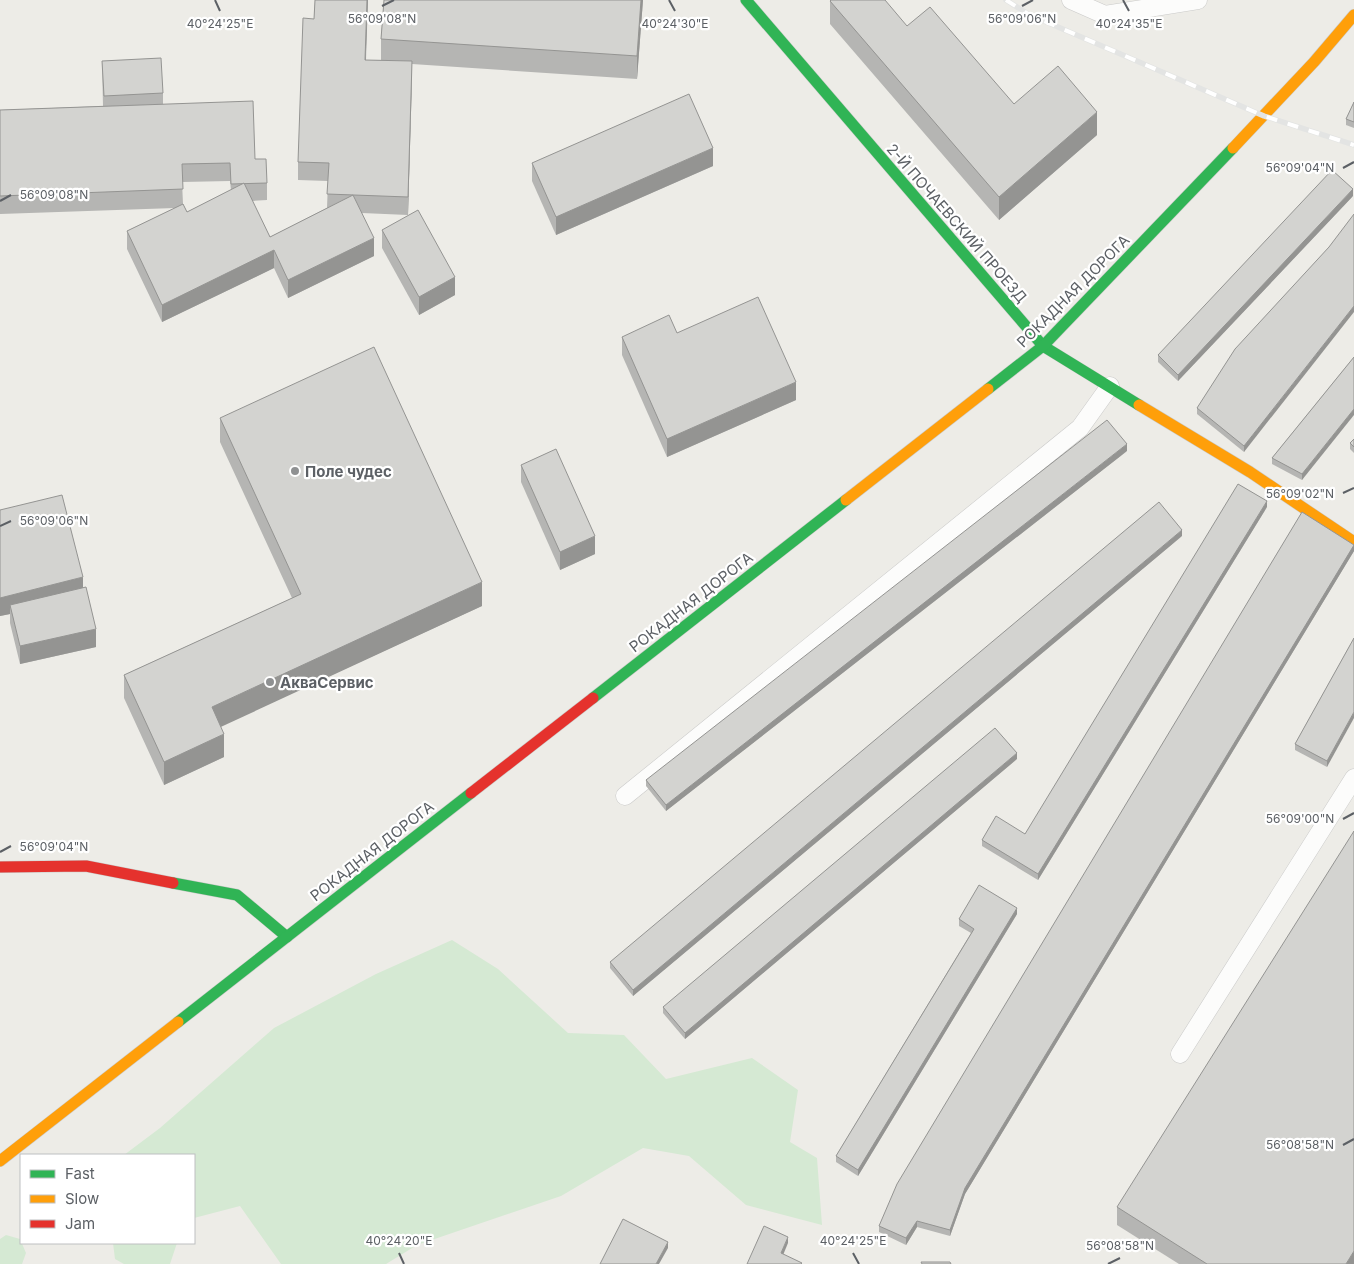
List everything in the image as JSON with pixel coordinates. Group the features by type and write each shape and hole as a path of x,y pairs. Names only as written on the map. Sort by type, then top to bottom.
{"main road":[{"name":"2-Й ПОЧАЕВСКИЙ ПРОЕЗД","path":"746,0 1043,346 1250,472 1354,542"},
{"name":"РОКАДНАЯ ДОРОГА","path":"0,1161 1043,346 1264,116 1354,15"},
{"path":"0,867 86,866 236,896 287,936"}],"lane":[{"path":"1071,0 1105,15 1198,0"},
{"path":"625,796 1080,428 1110,386"},
{"path":"1180,1054 1354,778"}],"green space":[{"path":"452,940 498,969 568,1033 624,1035 666,1079 752,1058 798,1090 790,1142 817,1158 822,1225 746,1205 689,1156 643,1148 561,1196 417,1245 386,1264 281,1264 240,1206 195,1218 195,1154 125,1154 160,1128 274,1028 376,974"},
{"path":"6,1235 20,1239 20,1244 22,1244 26,1253 22,1264 0,1264 0,1239"},
{"path":"113,1244 177,1244 170,1264 124,1264 115,1259"}],"building":[{"path":"315,0 367,0 365,60 412,61 408,197 327,194 329,163 298,162 303,18 314,19"},
{"path":"384,0 641,0 637,56 381,39"},
{"path":"831,0 885,0 907,26 930,7 1014,104 1058,66 1097,112 999,197"},
{"path":"161,58 163,93 104,96 102,61"},
{"path":"689,94 713,148 556,217 532,163"},
{"path":"253,101 255,159 266,159 267,183 231,184 230,163 182,164 183,189 0,196 0,110"},
{"path":"1354,102 1354,122 1346,119"},
{"path":"1332,170 1353,189 1178,375 1158,355"},
{"path":"244,183 270,237 353,195 374,238 288,280 274,250 162,305 127,231 183,204 187,212"},
{"path":"418,210 455,277 419,297 382,230"},
{"path":"1354,214 1354,306 1244,446 1197,408 1235,349 1329,247"},
{"path":"758,297 796,382 667,439 622,337 669,315 677,333"},
{"path":"374,347 482,582 212,707 224,734 164,762 124,675 301,594 220,418"},
{"path":"1354,357 1354,409 1302,474 1272,458"},
{"path":"1107,420 1127,444 666,805 646,780"},
{"path":"1354,439 1354,447 1350,443"},
{"path":"556,449 595,536 560,552 521,465"},
{"path":"1238,484 1267,501 1038,874 982,840 996,816 1025,834"},
{"path":"62,495 83,577 0,598 0,510"},
{"path":"1159,502 1182,530 633,990 610,962"},
{"path":"1302,512 1354,545 965,1188 950,1230 917,1221 906,1238 879,1226 897,1184"},
{"path":"86,587 96,629 20,646 10,605"},
{"path":"1354,638 1354,712 1327,761 1295,744"},
{"path":"995,728 1017,753 685,1033 663,1007"},
{"path":"1354,831 1354,1251 1346,1264 1207,1264 1117,1207"},
{"path":"979,885 1017,908 858,1170 836,1156 974,929 959,919"},
{"path":"623,1219 668,1242 656,1264 600,1264"},
{"path":"764,1226 788,1237 781,1253 801,1264 747,1264"},
{"path":"921,1262 950,1262 951,1264 922,1264"}],"railway":[{"path":"1006,0 1028,14 1264,116 1354,145"}],"traffic: fast":[{"path":"746,0 1043,346 1139,405"},
{"path":"988,389 1043,346 1233,148"},
{"path":"593,698 846,500"},
{"path":"178,1022 471,793"},
{"path":"173,883 237,895 287,937"}],"traffic: slow":[{"path":"1233,148 1314,62 1354,15"},
{"path":"846,500 988,389"},
{"path":"1139,405 1250,472 1354,542"},
{"path":"0,1161 178,1022"}],"traffic: jam":[{"path":"471,793 593,698"},
{"path":"0,867 86,866 173,883"}],"place":[{"name":"Поле чудес","path":"295,471"},
{"name":"АкваСервис","path":"270,682"}]}
